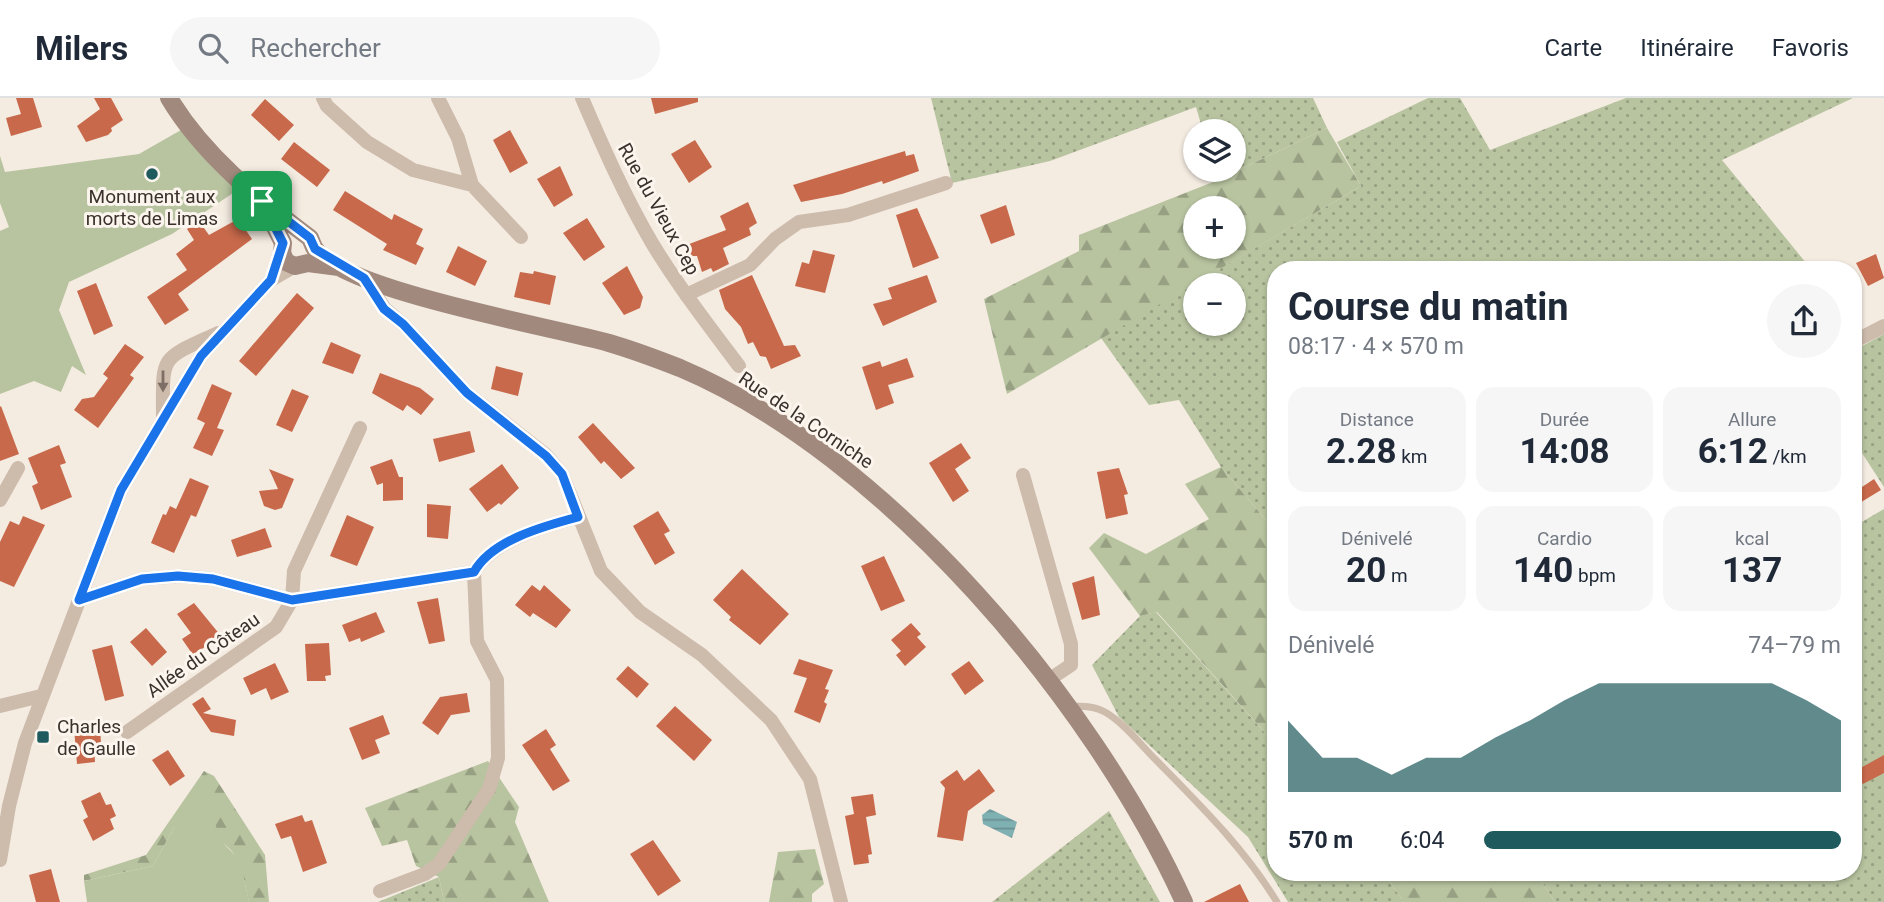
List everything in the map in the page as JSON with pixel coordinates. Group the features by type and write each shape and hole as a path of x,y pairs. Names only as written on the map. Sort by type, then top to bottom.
{"main road":[{"path":"169,98 188,126 262,201 300,233 290,235 296,255"},
{"path":"262,201 296,255"},
{"name":"Rue de la Corniche","path":"296,255 341,267 364,278 455,307 608,343 678,368 734,394 862,481 958,577 1050,678 1167,865 1184,902"}],"street":[{"path":"323,98 327,106 367,142 413,170 472,185"},
{"path":"438,98 458,138 472,185 521,237"},
{"name":"Rue du Vieux Cep","path":"582,98 602,146 652,242 685,295 739,366"},
{"path":"685,295 750,265 775,239 799,222 848,215 946,183"},
{"path":"0,860 9,803 41,696 121,490 201,356 296,255"},
{"path":"364,278 384,309 403,324 467,393 546,456 562,474 601,571 640,612 702,655 771,720 810,779 841,902"},
{"path":"1862,337 1884,326"},
{"path":"163,421 163,367 172,354 226,329"},
{"name":"Allée du Côteau","path":"127,732 276,627 292,600 294,571 360,428"},
{"path":"0,500 18,468"},
{"path":"1023,475 1071,644 1071,665 1050,678"},
{"path":"380,891 425,874 439,864 489,789 498,758 497,680 477,641 474,572 489,553 553,524 578,517"},
{"name":"Allée du Côteau","path":"79,600 142,579 178,576 213,579 292,600 474,572"},
{"path":"0,706 41,696"}],"lane":[{"path":"1068,706 1092,707 1106,713 1141,744 1225,830 1260,873 1277,902"}],"green space":[{"path":"931,98 1313,98 1327,128 1246,167 1246,119 1200,119 1196,107 1050,161 952,183"},
{"path":"1428,98 1460,98 1490,150 1626,98 1853,98 1722,160 1804,261 1267,261 1267,521 1221,467 1179,400 1149,405 1101,338 1183,290 1183,336 1246,336 1246,273 1212,273 1236,259 1246,259 1246,253 1361,186 1337,142"},
{"path":"188,126 245,185 172,234 69,282 59,310 86,375 72,366 61,392 34,381 0,394 0,231 9,227 0,203 0,156 5,172 139,154"},
{"path":"1327,128 1361,186 1246,254 1246,196 1183,196 1183,259 1237,259 1213,273 1183,273 1183,291 1007,394 984,299 1079,251 1079,235 1213,182 1246,182 1246,167"},
{"path":"1884,334 1884,487 1862,453 1862,346"},
{"path":"1221,467 1267,521 1267,735 1157,612 1140,616 1089,548 1104,533 1146,554 1209,519 1185,484"},
{"path":"1884,509 1884,902 1555,902 1541,881 1862,881 1862,522"},
{"path":"1156,612 1267,735 1267,868 1248,837 1119,717 1092,665 1140,616"},
{"path":"488,761 519,807 515,822 549,902 444,902 439,877 416,866 407,840 382,846 365,808"},
{"path":"204,771 214,776 265,855 269,902 249,902 240,867 229,848 209,837 175,826 153,866 84,881 84,875 146,855"},
{"path":"204,787 220,840 240,860 249,902 87,902 84,881 153,866 175,826"},
{"path":"1109,811 1160,902 992,902"},
{"path":"815,849 824,884 812,894 812,902 769,902 778,852"},
{"path":"439,877 444,902 378,902"},
{"path":"1275,881 1389,881 1404,902 1288,902"},
{"path":"1389,881 1541,881 1555,902 1404,902"}],"water":[{"path":"990,809 1017,822 1012,838 983,824 982,815"}],"building":[{"path":"16,98 33,98 42,127 11,136 6,118 21,114"},
{"path":"94,98 111,98 123,120 111,128 112,131 108,135 86,142 77,126 100,109"},
{"path":"651,98 698,98 698,102 655,114"},
{"path":"265,99 294,125 279,141 251,115"},
{"path":"510,130 528,163 510,173 493,140"},
{"path":"695,140 712,167 689,183 671,154"},
{"path":"294,142 330,170 317,187 281,159"},
{"path":"905,151 906,156 914,154 919,171 883,184 882,181 842,194 801,202 793,185"},
{"path":"560,166 573,195 554,207 537,179"},
{"path":"345,191 392,220 394,214 423,229 416,244 424,248 416,265 383,250 387,244 333,210"},
{"path":"748,202 757,223 749,228 751,235 723,248 729,264 713,272 711,268 702,272 697,256 690,256 684,246 726,230 720,216"},
{"path":"1006,205 1015,235 991,244 980,215"},
{"path":"917,208 939,258 913,268 896,215"},
{"path":"587,218 605,247 584,261 563,233"},
{"path":"238,219 252,239 178,294 189,310 165,325 147,297 187,270 176,254 194,240 187,229 199,221 209,235"},
{"path":"458,246 487,261 475,286 446,272"},
{"path":"813,250 835,255 825,293 795,286 802,262 809,264"},
{"path":"1876,254 1884,278 1868,286 1862,274 1860,261"},
{"path":"627,266 643,297 640,308 624,315 602,283"},
{"path":"534,271 556,276 550,305 514,297 520,272 533,274"},
{"path":"752,275 784,346 795,345 801,356 771,369 766,357 760,356 753,342 748,344 741,327 725,309 719,290"},
{"path":"927,275 937,302 883,326 873,304 892,299 888,288"},
{"path":"96,283 113,326 94,335 77,291"},
{"path":"297,293 314,308 256,376 239,361"},
{"path":"331,342 361,355 353,374 322,363"},
{"path":"125,344 144,357 130,375 134,378 98,428 74,410 82,399 94,397 108,378 103,374"},
{"path":"907,358 914,377 888,385 894,403 876,410 862,367 880,361 882,367"},
{"path":"496,366 523,373 518,396 491,389"},
{"path":"380,373 420,388 434,399 421,415 407,405 403,411 372,393"},
{"path":"212,384 232,393 217,428 224,430 212,456 193,448 205,423 197,419"},
{"path":"292,389 309,396 292,432 276,425"},
{"path":"0,407 19,454 0,461"},
{"path":"593,423 635,468 621,479 604,461 601,464 578,437"},
{"path":"470,431 475,452 439,462 433,439"},
{"path":"961,443 971,458 955,469 969,491 953,502 929,463"},
{"path":"59,445 66,463 60,465 72,497 41,510 32,486 38,483 28,458"},
{"path":"392,459 399,477 403,477 403,500 383,501 383,483 377,485 370,467"},
{"path":"502,464 519,488 501,505 499,503 487,512 469,489"},
{"path":"1119,468 1128,494 1124,495 1128,514 1106,519 1097,472"},
{"path":"269,469 294,479 282,508 275,510 264,506 259,491 278,489"},
{"path":"190,478 209,486 196,517 191,515 174,553 151,543 163,514 166,515 170,506 176,509"},
{"path":"1874,479 1881,490 1862,502 1862,487"},
{"path":"427,504 451,506 448,539 427,537"},
{"path":"658,511 670,531 664,534 675,553 655,565 633,526"},
{"path":"347,515 374,527 357,566 330,556"},
{"path":"23,516 45,525 14,587 0,581 0,542 10,521 19,525"},
{"path":"265,528 272,547 237,557 231,540"},
{"path":"884,556 905,601 881,611 861,566"},
{"path":"742,569 789,614 760,645 729,620 731,617 713,600"},
{"path":"1094,576 1100,615 1082,620 1072,583"},
{"path":"532,585 540,591 544,585 571,610 556,628 533,613 530,617 515,605"},
{"path":"438,598 445,641 429,644 417,602"},
{"path":"194,603 221,636 193,655 182,639 191,633 177,614"},
{"path":"376,612 385,632 361,642 360,638 349,642 342,625"},
{"path":"911,623 921,634 917,637 926,647 905,666 896,655 901,651 891,640"},
{"path":"146,628 167,652 152,666 130,642"},
{"path":"329,643 331,675 325,676 326,681 307,681 305,644"},
{"path":"112,645 124,696 105,701 92,650"},
{"path":"799,659 833,670 825,689 829,690 824,702 827,704 820,723 794,712 807,678 793,674"},
{"path":"969,661 984,681 965,695 951,674"},
{"path":"275,663 289,692 271,700 266,688 251,695 243,678"},
{"path":"628,666 649,684 637,698 616,679"},
{"path":"467,693 470,712 451,715 438,735 422,723 440,697"},
{"path":"203,697 211,709 203,713 236,720 234,736 211,732 192,704"},
{"path":"675,706 712,740 694,761 656,726"},
{"path":"383,715 390,734 375,740 380,753 362,760 349,728"},
{"path":"100,726 101,744 94,744 95,762 77,764 74,728"},
{"path":"546,729 556,745 550,749 570,781 553,791 522,745"},
{"path":"168,750 185,776 170,786 152,760"},
{"path":"1884,755 1884,773 1863,784 1862,767"},
{"path":"979,769 995,791 968,811 963,841 937,837 945,788 940,782 957,770 964,781"},
{"path":"100,792 106,805 111,804 116,816 110,819 114,829 93,841 83,820 88,817 81,801"},
{"path":"873,794 876,815 866,817 872,854 868,855 869,863 854,865 845,816 854,814 851,797"},
{"path":"302,815 305,822 312,820 327,863 303,872 291,836 281,839 275,824"},
{"path":"653,840 681,881 658,896 630,854"},
{"path":"51,869 60,902 36,902 29,875"},
{"path":"1240,884 1249,902 1204,902"}],"place":[{"name":"Monument aux morts de Limas","path":"152,174"},
{"name":"Charles de Gaulle","path":"43,737"}],"route":[{"path":"262,201 300,233 310,238 315,249 341,267 364,278 384,309 403,324 467,393 546,456 562,474 578,517 553,524 489,553 474,572 292,600 213,579 178,576 142,579 79,600 121,490 201,356 271,280 282,253 283,243 262,201"}]}
